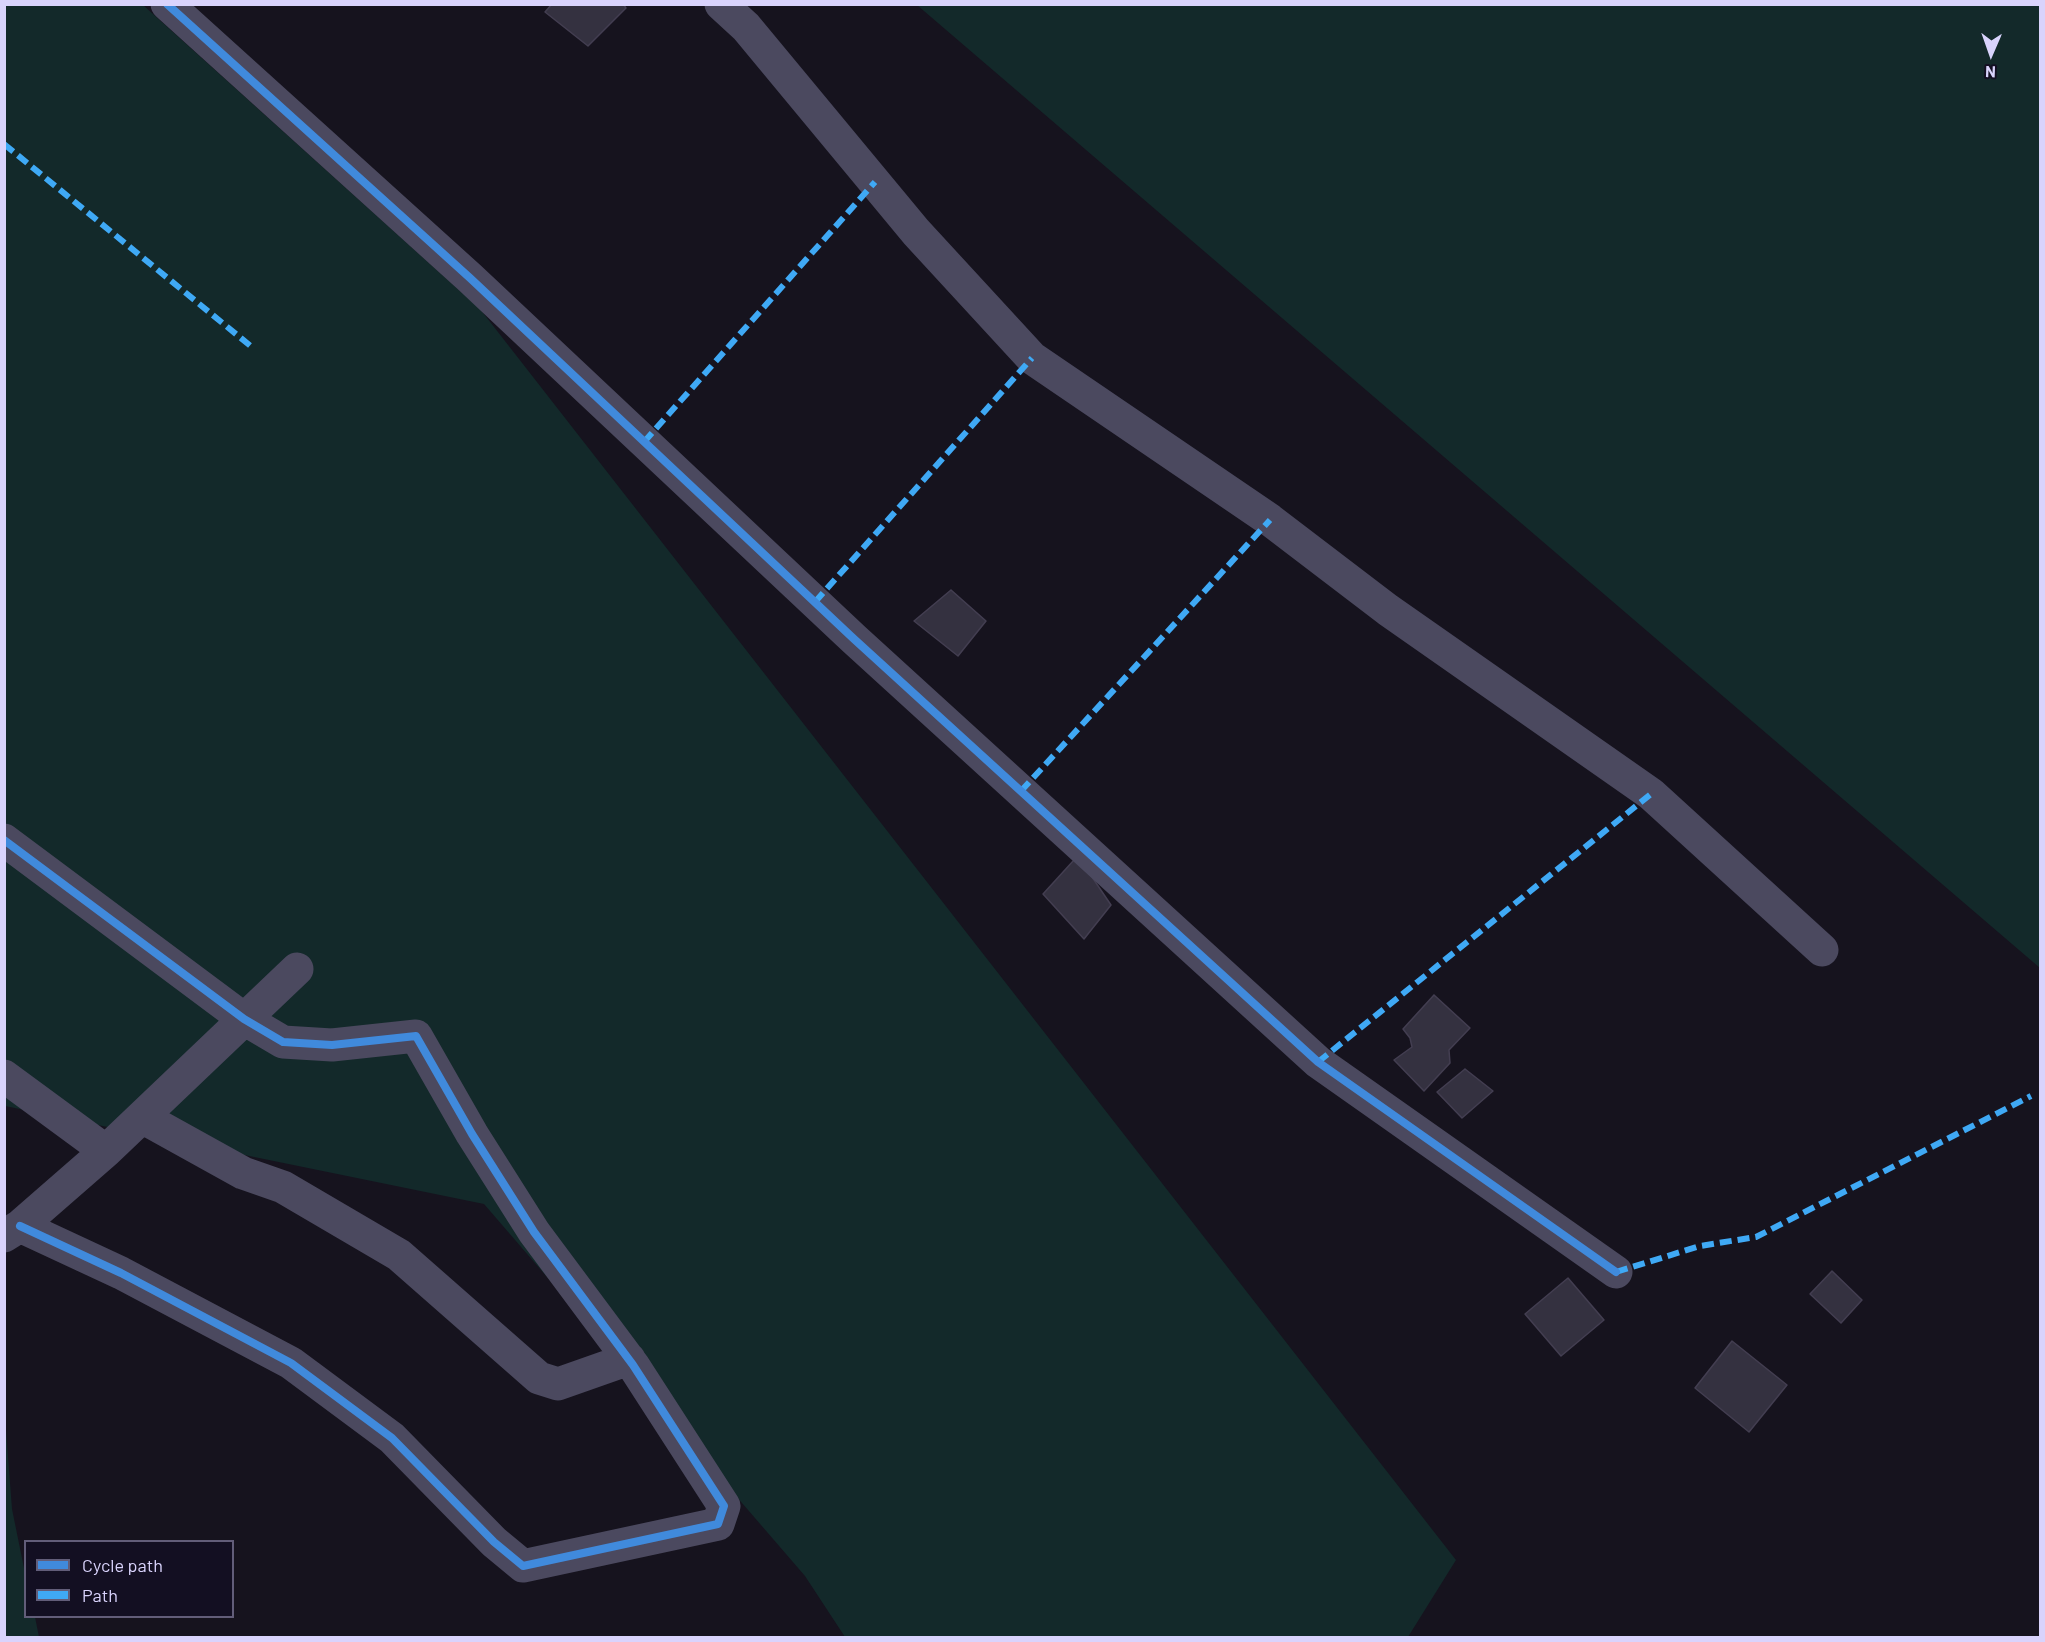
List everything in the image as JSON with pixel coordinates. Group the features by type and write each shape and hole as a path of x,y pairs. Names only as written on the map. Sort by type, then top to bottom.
{"street":[{"path":"166,4 470,278 854,639 1318,1062 1616,1272"},
{"path":"721,4 746,27 916,232 1032,358 1269,520 1388,610 1651,794 1822,950"},
{"path":"4,840 244,1019 283,1042 332,1044 416,1036 472,1134 534,1232 629,1359 724,1506 718,1524 523,1566 494,1542 392,1438 291,1363 121,1273 12,1231 106,1151 244,1019 297,969"},
{"path":"4,1076 106,1151"},
{"path":"142,1117 243,1173 283,1187 399,1255 539,1378 558,1384 629,1359"}],"green space":[{"path":"4,5 143,5 480,309 1456,1560 1408,1637 845,1637 805,1576 484,1204 5,1106"},
{"path":"917,5 2040,5 2040,968"},
{"path":"5,1417 12,1509 24,1568 24,1618 35,1618 39,1637 5,1637"}],"building":[{"path":"552,4 623,4 626,8 588,46 545,12"},
{"path":"951,590 986,621 958,656 914,621"},
{"path":"1074,860 1092,877 1111,905 1084,939 1043,894"},
{"path":"1434,995 1470,1028 1449,1050 1450,1063 1424,1091 1394,1060 1412,1047 1410,1038 1403,1029"},
{"path":"1465,1069 1493,1091 1462,1118 1437,1092"},
{"path":"1832,1271 1862,1300 1841,1323 1810,1294"},
{"path":"1568,1278 1604,1320 1561,1356 1525,1314"},
{"path":"1732,1341 1787,1385 1749,1432 1695,1388"}],"marked path":[{"path":"4,144 253,348"},
{"path":"644,442 875,182"},
{"path":"815,602 1032,358"},
{"path":"1021,791 1270,520"},
{"path":"1318,1062 1651,794"},
{"path":"1616,1272 1700,1246 1756,1237 2031,1096"}],"cycle path":[{"path":"167,4 470,278 854,639 1318,1062 1616,1272"},
{"path":"4,840 244,1019 283,1042 332,1045 416,1036 472,1134 534,1232 633,1365 724,1506 718,1524 523,1566 494,1542 392,1438 291,1363 121,1273 20,1226"}]}
